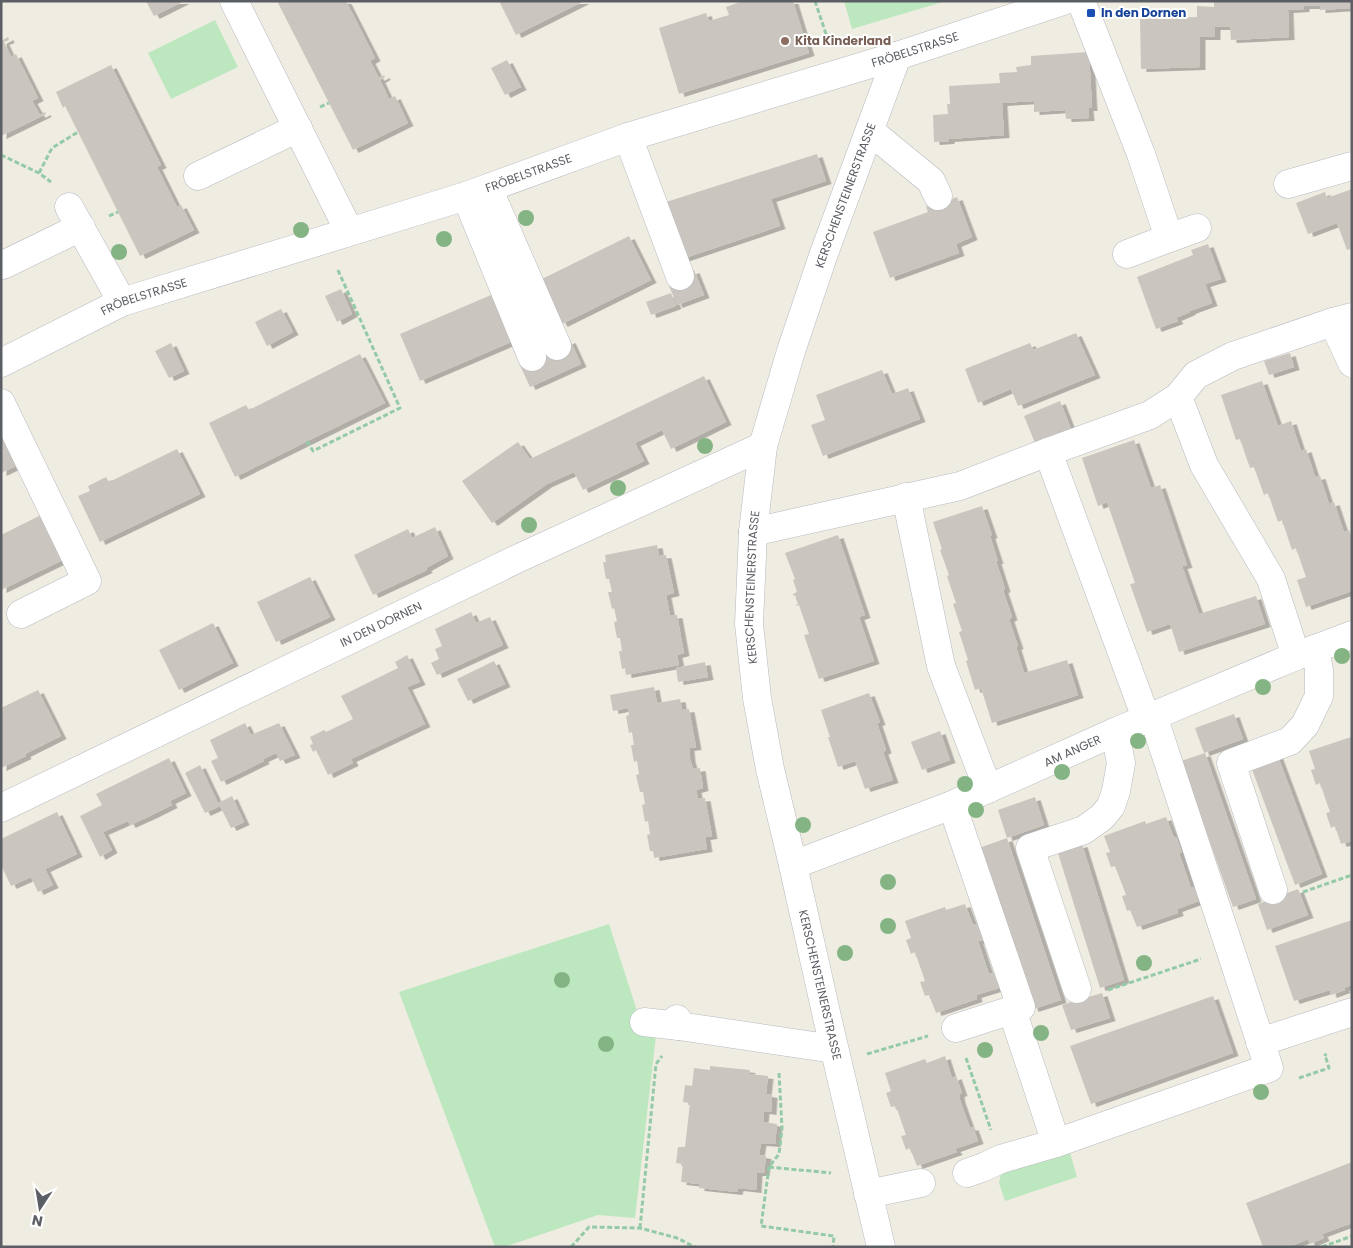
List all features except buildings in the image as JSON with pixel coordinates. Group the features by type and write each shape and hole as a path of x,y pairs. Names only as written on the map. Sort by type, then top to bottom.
{"street":[{"path":"234,1 298,128 337,235"},
{"name":"FRÖBELSTRASSE","path":"1,363 122,302 477,192 628,137 897,56 1063,1"},
{"path":"1081,1 1141,154 1169,238"},
{"name":"KERSCHENSTEINERSTRASSE","path":"881,1247 836,1056 833,1016 770,769 757,698 750,624 753,532 763,446 791,351 823,256 897,56"},
{"path":"198,176 298,128"},
{"path":"870,131 931,181 938,196"},
{"path":"628,137 680,276"},
{"path":"1288,184 1352,166"},
{"path":"477,192 557,346"},
{"path":"477,192 532,357"},
{"path":"2,265 75,217 122,302"},
{"path":"1126,254 1197,228"},
{"path":"753,532 960,486 1150,415 1178,397 1196,375 1233,356 1342,320 1352,363"},
{"path":"1178,397 1204,465 1271,579 1306,652 1319,670 1318,696 1305,725 1290,741 1230,763 1273,890"},
{"path":"1,404 87,580 21,614"},
{"name":"IN DEN DORNEN","path":"1,808 519,558 763,446"},
{"path":"966,1172 984,1167 1001,1159 1056,1143 1268,1068 1230,949 1150,717 1048,452"},
{"path":"906,498 941,666 988,789"},
{"name":"AM ANGER","path":"794,865 952,805 1150,717 1306,652 1352,635"},
{"path":"1088,991 1030,848 1084,830 1102,817 1111,806 1121,763 1115,732"},
{"path":"952,805 1021,1007 956,1028"},
{"path":"1012,1010 1056,1143"},
{"path":"1260,1042 1352,1012"},
{"path":"644,1022 678,1022 768,1035 836,1056"},
{"path":"866,1185 921,1183"}],"path":[{"path":"815,1 839,74"},
{"path":"38,173 52,148 78,132"},
{"path":"1,155 49,179 62,194 75,217"},
{"path":"307,441 313,451 400,408 337,235"},
{"path":"1088,991 1230,949"},
{"path":"836,1056 956,1028 1001,1159"},
{"path":"768,1035 782,1128 779,1154 769,1167 761,1226 834,1236 833,1247"},
{"path":"1268,1068 1277,1086 1328,1068 1326,1056 1334,1053"},
{"path":"640,1228 656,1064 662,1055 667,1054"},
{"path":"769,1167 866,1185"},
{"path":"571,1247 589,1227 640,1228 677,1238 695,1247"},
{"path":"1322,1247 1352,1236"}],"green space":[{"path":"844,1 946,1 852,29"},
{"path":"215,20 238,67 171,99 148,53"},
{"path":"609,924 638,1014 656,1036 635,1218 598,1215 504,1247 495,1247 399,992"},
{"path":"1068,1146 1077,1177 1005,1201 999,1183 1002,1169"}],"place":[{"name":"In den Dornen","path":"1091,13"},
{"name":"Kita Kinderland","path":"785,41"}]}
